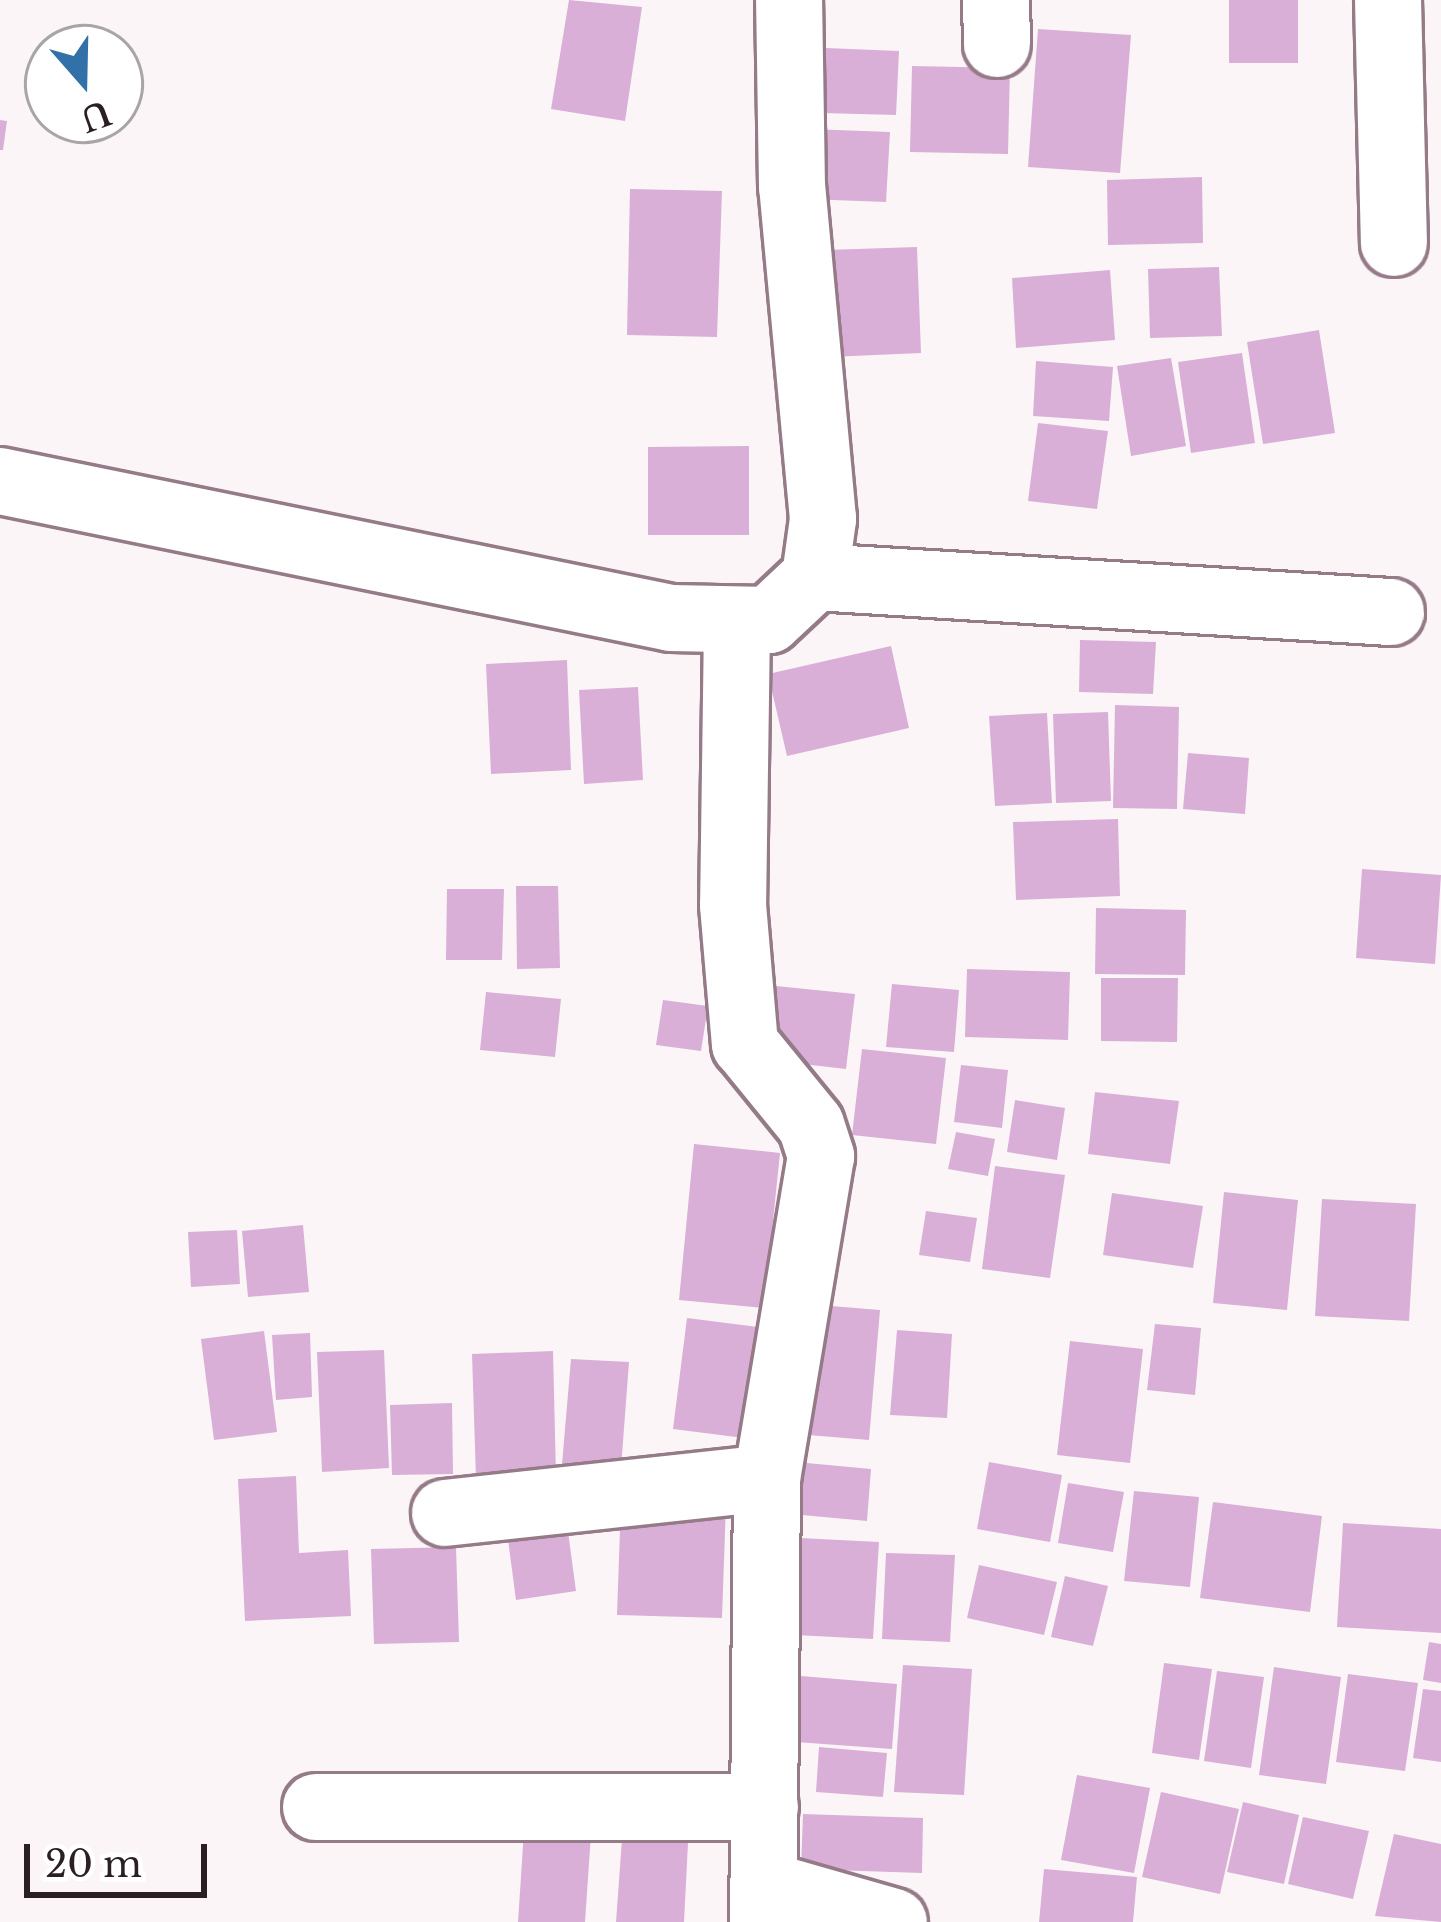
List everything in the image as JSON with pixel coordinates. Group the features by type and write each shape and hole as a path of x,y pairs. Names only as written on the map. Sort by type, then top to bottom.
{"street":[{"path":"0,482 736,625 769,620 814,577 823,519 792,187 789,0"},
{"path":"1388,0 1394,243"},
{"path":"814,577 1390,613"},
{"path":"736,625 733,905 745,1044 811,1125 821,1156 767,1478 764,1904 894,1922"},
{"path":"446,1513 767,1478"},
{"path":"316,1807 765,1807"}],"building":[{"path":"569,0 642,7 625,121 551,109"},
{"path":"1229,0 1298,0 1298,63 1229,63"},
{"path":"1038,29 1131,35 1120,173 1028,167"},
{"path":"826,48 899,51 896,115 822,113"},
{"path":"912,66 1010,68 1008,154 910,152"},
{"path":"0,120 7,121 3,150 0,150"},
{"path":"810,129 890,132 886,202 806,199"},
{"path":"1202,177 1203,243 1108,245 1107,180"},
{"path":"630,189 722,191 717,337 627,335"},
{"path":"917,247 921,353 830,357 826,250"},
{"path":"1219,267 1222,336 1150,338 1148,269"},
{"path":"1110,270 1115,340 1016,348 1012,278"},
{"path":"1319,330 1335,433 1263,444 1247,342"},
{"path":"1242,353 1255,443 1191,453 1178,362"},
{"path":"1171,358 1186,446 1131,456 1117,366"},
{"path":"1036,361 1113,367 1109,421 1033,416"},
{"path":"1038,423 1108,431 1097,509 1028,501"},
{"path":"749,446 749,535 648,535 648,447"},
{"path":"1080,640 1156,642 1153,694 1079,692"},
{"path":"891,646 909,728 787,756 768,674"},
{"path":"567,660 571,770 491,774 486,664"},
{"path":"638,687 643,780 584,784 579,690"},
{"path":"1115,705 1179,707 1177,809 1113,808"},
{"path":"1108,712 1111,801 1056,803 1053,714"},
{"path":"1047,713 1052,803 995,806 989,716"},
{"path":"1188,753 1249,758 1245,814 1183,809"},
{"path":"1118,819 1120,896 1016,900 1013,822"},
{"path":"1362,869 1441,875 1435,964 1356,958"},
{"path":"516,886 558,886 560,968 517,969"},
{"path":"447,889 504,889 502,960 446,960"},
{"path":"1096,908 1186,910 1185,975 1095,974"},
{"path":"967,969 1070,972 1068,1040 965,1037"},
{"path":"1101,978 1178,978 1177,1042 1101,1041"},
{"path":"892,984 959,990 954,1052 886,1047"},
{"path":"776,986 855,994 846,1069 768,1060"},
{"path":"486,992 561,999 555,1057 480,1050"},
{"path":"663,1000 708,1006 701,1051 656,1045"},
{"path":"862,1049 946,1058 936,1144 852,1135"},
{"path":"961,1065 1008,1070 1002,1128 954,1122"},
{"path":"1095,1092 1179,1101 1170,1164 1088,1154"},
{"path":"1015,1100 1065,1108 1057,1160 1007,1152"},
{"path":"956,1132 995,1139 988,1176 948,1169"},
{"path":"694,1144 780,1153 764,1308 679,1300"},
{"path":"995,1166 1065,1175 1050,1278 982,1269"},
{"path":"1224,1192 1298,1200 1287,1310 1213,1303"},
{"path":"1112,1193 1203,1206 1193,1268 1103,1255"},
{"path":"1322,1199 1416,1204 1409,1321 1315,1316"},
{"path":"926,1211 977,1218 970,1262 919,1255"},
{"path":"303,1225 309,1292 248,1297 242,1231"},
{"path":"237,1230 240,1284 191,1287 188,1232"},
{"path":"807,1304 880,1310 869,1440 796,1434"},
{"path":"687,1318 758,1327 744,1438 673,1429"},
{"path":"1155,1324 1201,1328 1195,1395 1147,1390"},
{"path":"897,1330 952,1334 947,1418 890,1415"},
{"path":"264,1331 277,1432 214,1440 201,1339"},
{"path":"310,1333 312,1397 276,1400 272,1335"},
{"path":"1070,1341 1143,1349 1130,1463 1057,1455"},
{"path":"384,1350 389,1468 322,1472 317,1352"},
{"path":"553,1351 556,1476 476,1479 472,1354"},
{"path":"571,1359 629,1362 621,1468 562,1464"},
{"path":"452,1403 453,1474 392,1475 390,1405"},
{"path":"796,1462 871,1469 867,1521 791,1514"},
{"path":"989,1462 1062,1475 1050,1542 977,1529"},
{"path":"296,1476 299,1553 348,1550 351,1616 245,1621 238,1479"},
{"path":"1068,1483 1124,1492 1113,1552 1058,1543"},
{"path":"1134,1491 1199,1497 1190,1587 1124,1581"},
{"path":"621,1501 726,1504 722,1618 617,1615"},
{"path":"1213,1502 1322,1516 1310,1612 1200,1598"},
{"path":"1343,1523 1441,1529 1441,1633 1337,1627"},
{"path":"567,1524 576,1591 516,1600 507,1532"},
{"path":"800,1538 879,1542 873,1639 795,1635"},
{"path":"456,1547 459,1642 374,1644 371,1549"},
{"path":"886,1553 955,1555 950,1642 882,1639"},
{"path":"979,1565 1057,1582 1044,1635 967,1618"},
{"path":"1065,1576 1108,1586 1093,1646 1051,1637"},
{"path":"1429,1642 1441,1644 1441,1683 1423,1680"},
{"path":"1164,1663 1212,1669 1199,1760 1152,1753"},
{"path":"903,1665 972,1669 964,1795 894,1792"},
{"path":"1274,1667 1341,1677 1326,1784 1259,1775"},
{"path":"1217,1671 1264,1677 1251,1768 1204,1761"},
{"path":"1348,1674 1418,1683 1405,1771 1336,1762"},
{"path":"801,1676 897,1684 892,1749 796,1742"},
{"path":"1423,1689 1441,1691 1441,1762 1413,1758"},
{"path":"819,1747 887,1753 883,1797 816,1792"},
{"path":"1077,1775 1150,1788 1134,1873 1061,1860"},
{"path":"1161,1792 1239,1809 1220,1894 1142,1877"},
{"path":"1243,1802 1299,1815 1284,1884 1227,1872"},
{"path":"803,1814 923,1818 922,1873 801,1869"},
{"path":"1303,1817 1369,1831 1353,1899 1288,1884"},
{"path":"524,1830 591,1834 585,1922 518,1922"},
{"path":"1394,1834 1441,1844 1441,1922 1375,1916"},
{"path":"622,1839 688,1843 684,1922 616,1922"},
{"path":"1044,1869 1137,1877 1133,1922 1039,1922"}]}
